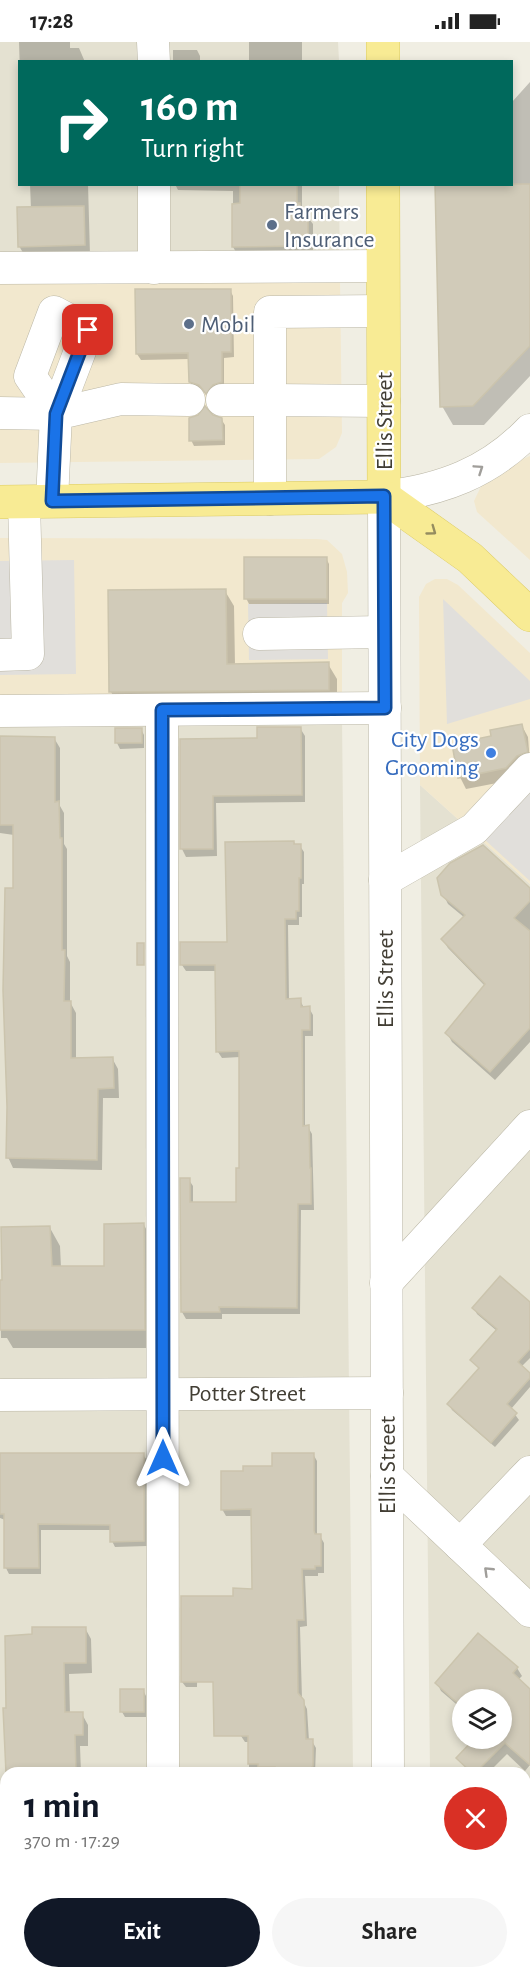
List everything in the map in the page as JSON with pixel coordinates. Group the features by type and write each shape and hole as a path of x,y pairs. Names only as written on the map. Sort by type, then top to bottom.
{"main road":[{"path":"383,42 383,60"},
{"name":"Ellis Street","path":"383,186 384,496"},
{"path":"25,502 384,496 470,558 530,615"}],"street":[{"path":"153,42 154,60"},
{"path":"154,186 154,268"},
{"path":"0,268 383,266"},
{"path":"270,499 270,312 383,311"},
{"path":"0,413 56,414 121,399 189,400"},
{"path":"222,400 384,400"},
{"path":"0,655 28,654 25,502 56,414"},
{"path":"384,496 418,493 468,477 518,443 530,430"},
{"name":"Ellis Street","path":"384,496 388,1767"},
{"path":"259,634 384,632"},
{"path":"0,711 385,708"},
{"path":"162,710 163,1767"},
{"path":"385,880 474,829 530,769"},
{"path":"386,1284 530,1126"},
{"name":"Potter Street","path":"0,1395 387,1393"},
{"path":"460,1545 530,1472"},
{"path":"387,1476 530,1611"}],"shaded area":[{"path":"0,42 338,42 339,60 18,60 18,186 339,186 340,281 0,284"},
{"path":"340,281 342,433 336,447 319,459 0,463 0,284"},
{"path":"530,456 530,560 477,512 474,501 484,480 493,472"},
{"path":"0,538 327,540 342,554 347,572 348,593 342,603 342,718 0,722"},
{"path":"74,560 76,674 0,675 0,561"},
{"path":"435,579 447,579 458,585 530,653 530,884 420,785 419,597 426,584"},
{"path":"443,599 530,681 530,699 447,724"},
{"path":"327,603 328,659 249,660 248,604"},
{"path":"342,718 353,1767 0,1767 0,722"},
{"path":"530,765 530,881 472,828"},
{"path":"420,785 530,884 530,1767 430,1767"}],"building":[{"path":"530,184 530,346 473,406 440,407 435,186"},
{"path":"240,186 297,186 297,203 300,203 300,213 308,213 308,244 232,247 232,204 240,203"},
{"path":"84,206 85,245 18,247 17,207"},
{"path":"135,289 231,289 231,352 222,352 222,382 213,385 206,394 199,385 189,382 188,353 136,354"},
{"path":"205,406 213,415 222,418 223,440 189,441 189,418 198,415"},
{"path":"244,557 327,557 327,599 244,599"},
{"path":"226,589 227,664 329,662 329,690 109,692 108,590"},
{"name":"City Dogs Grooming","path":"522,724 528,752 517,756 506,768 458,778 452,744 491,736 490,730"},
{"path":"257,727 301,727 302,795 213,796 213,849 180,849 180,739 257,738"},
{"path":"115,728 142,728 142,743 115,743"},
{"path":"0,736 55,737 55,802 59,801 60,838 62,838 64,1001 71,1001 71,1058 113,1057 114,1088 98,1089 97,1160 6,1158 7,1107 3,990 5,888 13,888 13,825 0,825"},
{"path":"294,841 294,844 301,844 301,878 299,878 299,911 296,911 296,919 285,919 286,999 301,998 301,1007 310,1006 310,1030 302,1030 303,1126 309,1125 311,1204 298,1204 297,1308 219,1307 220,1312 181,1312 180,1178 190,1178 190,1202 236,1202 236,1168 239,1168 239,1051 216,1052 215,965 180,965 180,942 227,942 225,842"},
{"path":"483,845 530,888 530,901 514,918 530,931 530,1028 490,1072 445,1033 485,984 441,939 465,915 441,895 437,878 450,863"},
{"path":"137,943 144,943 144,965 137,965"},
{"path":"144,1223 145,1330 0,1330 1,1227 50,1226 52,1266 104,1266 104,1224"},
{"path":"500,1276 530,1302 530,1349 518,1362 530,1373 530,1378 507,1404 517,1413 491,1443 447,1404 479,1368 470,1360 497,1329 472,1308"},
{"path":"0,1453 144,1453 144,1541 110,1542 110,1525 38,1524 39,1568 4,1568 4,1514 0,1514"},
{"path":"272,1453 314,1453 314,1531 315,1534 321,1534 321,1566 315,1566 315,1569 302,1569 304,1620 297,1620 298,1693 304,1700 306,1739 313,1739 312,1767 258,1767 258,1764 248,1764 248,1736 214,1736 213,1682 181,1682 181,1596 233,1596 233,1588 252,1589 251,1509 221,1510 221,1471 243,1471 243,1466 272,1466"},
{"path":"32,1627 86,1627 86,1663 64,1663 65,1712 83,1712 83,1735 75,1735 76,1767 6,1767 3,1708 6,1708 5,1636 32,1634"},
{"path":"478,1633 518,1667 513,1673 530,1689 530,1765 512,1749 512,1689 452,1689 452,1698 435,1683"},
{"path":"120,1689 144,1689 144,1712 120,1712"},
{"path":"465,1749 499,1749 481,1767 466,1767 456,1758"}],"place":[{"name":"Farmers Insurance","path":"272,225"},
{"name":"Mobil","path":"189,324"},
{"name":"City Dogs Grooming","path":"491,753"}],"route":[{"path":"88,330 56,414 52,501 384,496 385,708 162,710 163,1458"}]}
